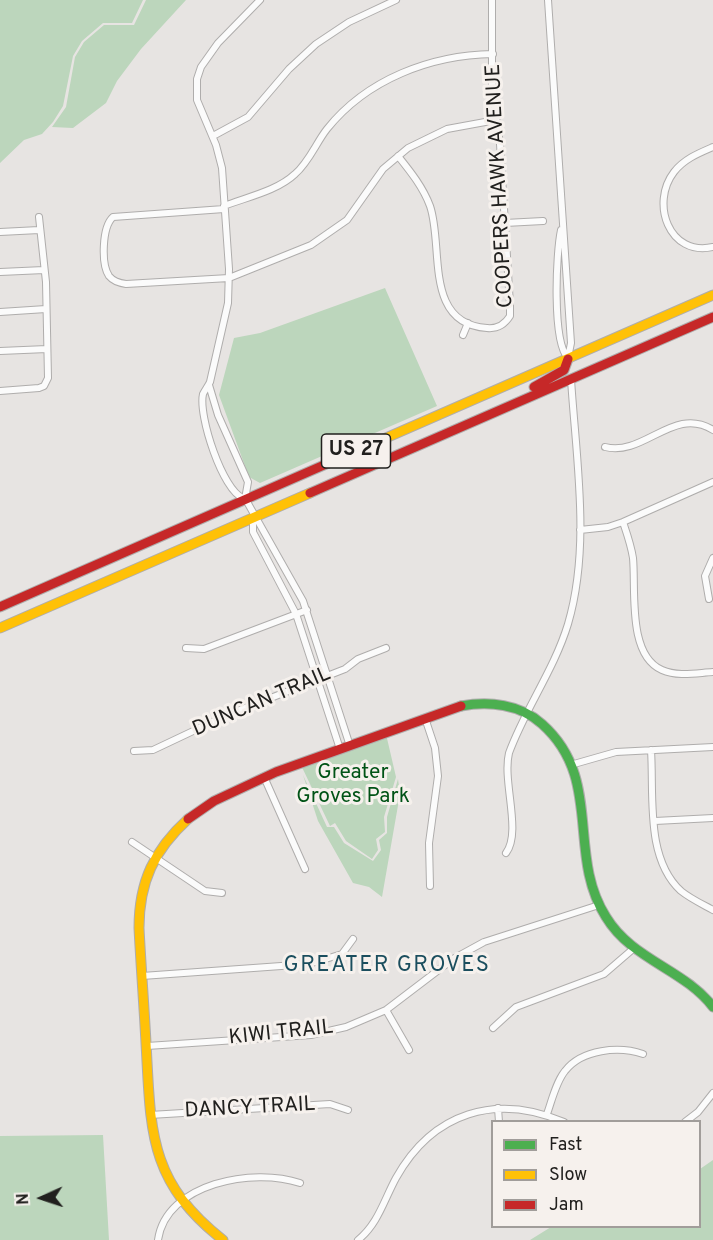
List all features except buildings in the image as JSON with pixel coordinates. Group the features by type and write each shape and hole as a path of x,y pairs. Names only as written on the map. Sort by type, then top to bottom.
{"main road":[{"name":"US 27","path":"0,607 713,295"},
{"path":"665,338 678,325 713,310"},
{"name":"US 27","path":"0,628 713,316"},
{"path":"439,436 447,426 530,390 561,372 567,366 568,358"},
{"path":"223,1240 200,1222 181,1202 159,1160 150,1115 140,899 145,877 154,857 182,824 218,800 264,777 459,706 497,704 528,714 555,734 574,764 581,790 588,868 599,905 612,927 633,949 692,984 713,1007"}],"street":[{"path":"260,0 232,26 201,67 196,93 203,116 213,136 222,168 229,278 228,303 209,386 203,395 206,431 232,490 245,499 254,518 263,527 307,610 329,676 345,748"},
{"path":"213,136 248,117 289,69 316,44 349,22 396,0"},
{"name":"COOPERS HAWK AVENUE","path":"398,156 420,186 431,210 442,295 453,312 468,323 493,328 504,323 510,316 505,223 492,90 492,0"},
{"path":"548,0 569,309 571,348 568,358"},
{"path":"493,54 444,59 409,70 386,81 363,95 334,121 302,167 290,178 224,207 122,215 113,218 106,225 104,233 106,266 110,277 126,284 229,278 301,249 332,233 351,215 376,179 412,145 441,131 496,120"},
{"path":"713,147 686,160 675,171 666,185 663,206 669,229 678,241 696,249 713,247"},
{"path":"0,391 37,389 44,386 48,374 44,270 39,218"},
{"path":"505,223 543,221"},
{"path":"562,226 556,260 558,309 560,346 568,358"},
{"path":"0,232 39,230"},
{"path":"0,272 44,270"},
{"path":"0,312 46,309"},
{"path":"558,309 569,309"},
{"path":"463,335 468,323"},
{"path":"0,351 47,349"},
{"path":"506,853 512,836 508,758 558,654 568,624 576,587 580,530 571,379"},
{"path":"209,386 218,415 248,482 245,499"},
{"path":"605,447 626,447 681,423 695,422 711,429"},
{"path":"580,530 608,527 622,522 713,482"},
{"path":"254,518 253,532 296,614 318,680 345,748"},
{"path":"622,522 631,544 637,634 644,654 650,663 668,672 713,672"},
{"path":"709,598 705,576 713,558"},
{"path":"186,648 204,650 307,610"},
{"name":"DUNCAN TRAIL","path":"135,751 153,750 227,715 329,676 386,648"},
{"path":"425,718 435,748 438,776 429,843 430,886"},
{"path":"574,764 604,754 713,747"},
{"path":"651,750 657,848 668,875 689,897 713,910"},
{"path":"264,777 305,869"},
{"path":"655,821 713,818"},
{"path":"132,842 205,891 222,892"},
{"name":"KIWI TRAIL","path":"147,1046 311,1035 346,1027 386,1010 468,950 498,936 599,905"},
{"path":"142,976 309,964 342,954 353,939"},
{"path":"493,1028 516,1007 604,974 633,949"},
{"path":"386,1010 409,1050"},
{"path":"547,1114 561,1076 574,1061 589,1055 618,1049 643,1054"},
{"path":"688,1120 698,1112 713,1093"},
{"name":"DANCY TRAIL","path":"150,1115 330,1104 348,1110"},
{"path":"498,1108 499,1120"},
{"path":"358,1240 374,1222 406,1163 427,1139 458,1118 498,1108 530,1110 560,1120"},
{"path":"158,1240 165,1218 181,1202 226,1181 279,1177 300,1183"}],"green space":[{"path":"0,0 143,0 132,23 103,23 82,41 73,56 63,106 53,122 42,134 24,140 0,163"},
{"path":"146,0 186,0 141,49 117,81 106,103 73,128 52,127 66,107 75,57 84,42 104,25 134,25"},
{"path":"385,288 437,406 260,483 249,477 219,395 234,338 260,333"},
{"name":"Greater Groves Park","path":"386,734 396,777 384,817 385,832 376,839 378,850 372,859 346,841 335,823 330,826 300,763"},
{"path":"303,775 327,827 334,827 344,843 373,861 381,850 379,840 387,833 387,817 398,779 400,794 382,897 369,887 353,883 318,821"},
{"path":"103,1135 109,1240 0,1240 0,1136"},
{"path":"713,1160 713,1240 530,1240 549,1228 701,1228 701,1168"}],"traffic: fast":[{"path":"461,706 493,704 514,708 542,724 561,746 573,768 579,793 588,868 594,893 606,917 630,944 688,983 713,1007"}],"traffic: slow":[{"path":"340,458 713,295"},
{"path":"0,628 310,493"},
{"path":"188,819 158,855 142,896 139,928 150,1103 158,1152 167,1175 180,1197 198,1218 223,1240"}],"traffic: jam":[{"path":"310,493 713,317"},
{"path":"534,387 564,370 568,359"},
{"path":"0,607 340,458"},
{"path":"188,819 214,801 276,772 461,706"}],"district":[{"name":"GREATER GROVES","path":"387,967"}]}
